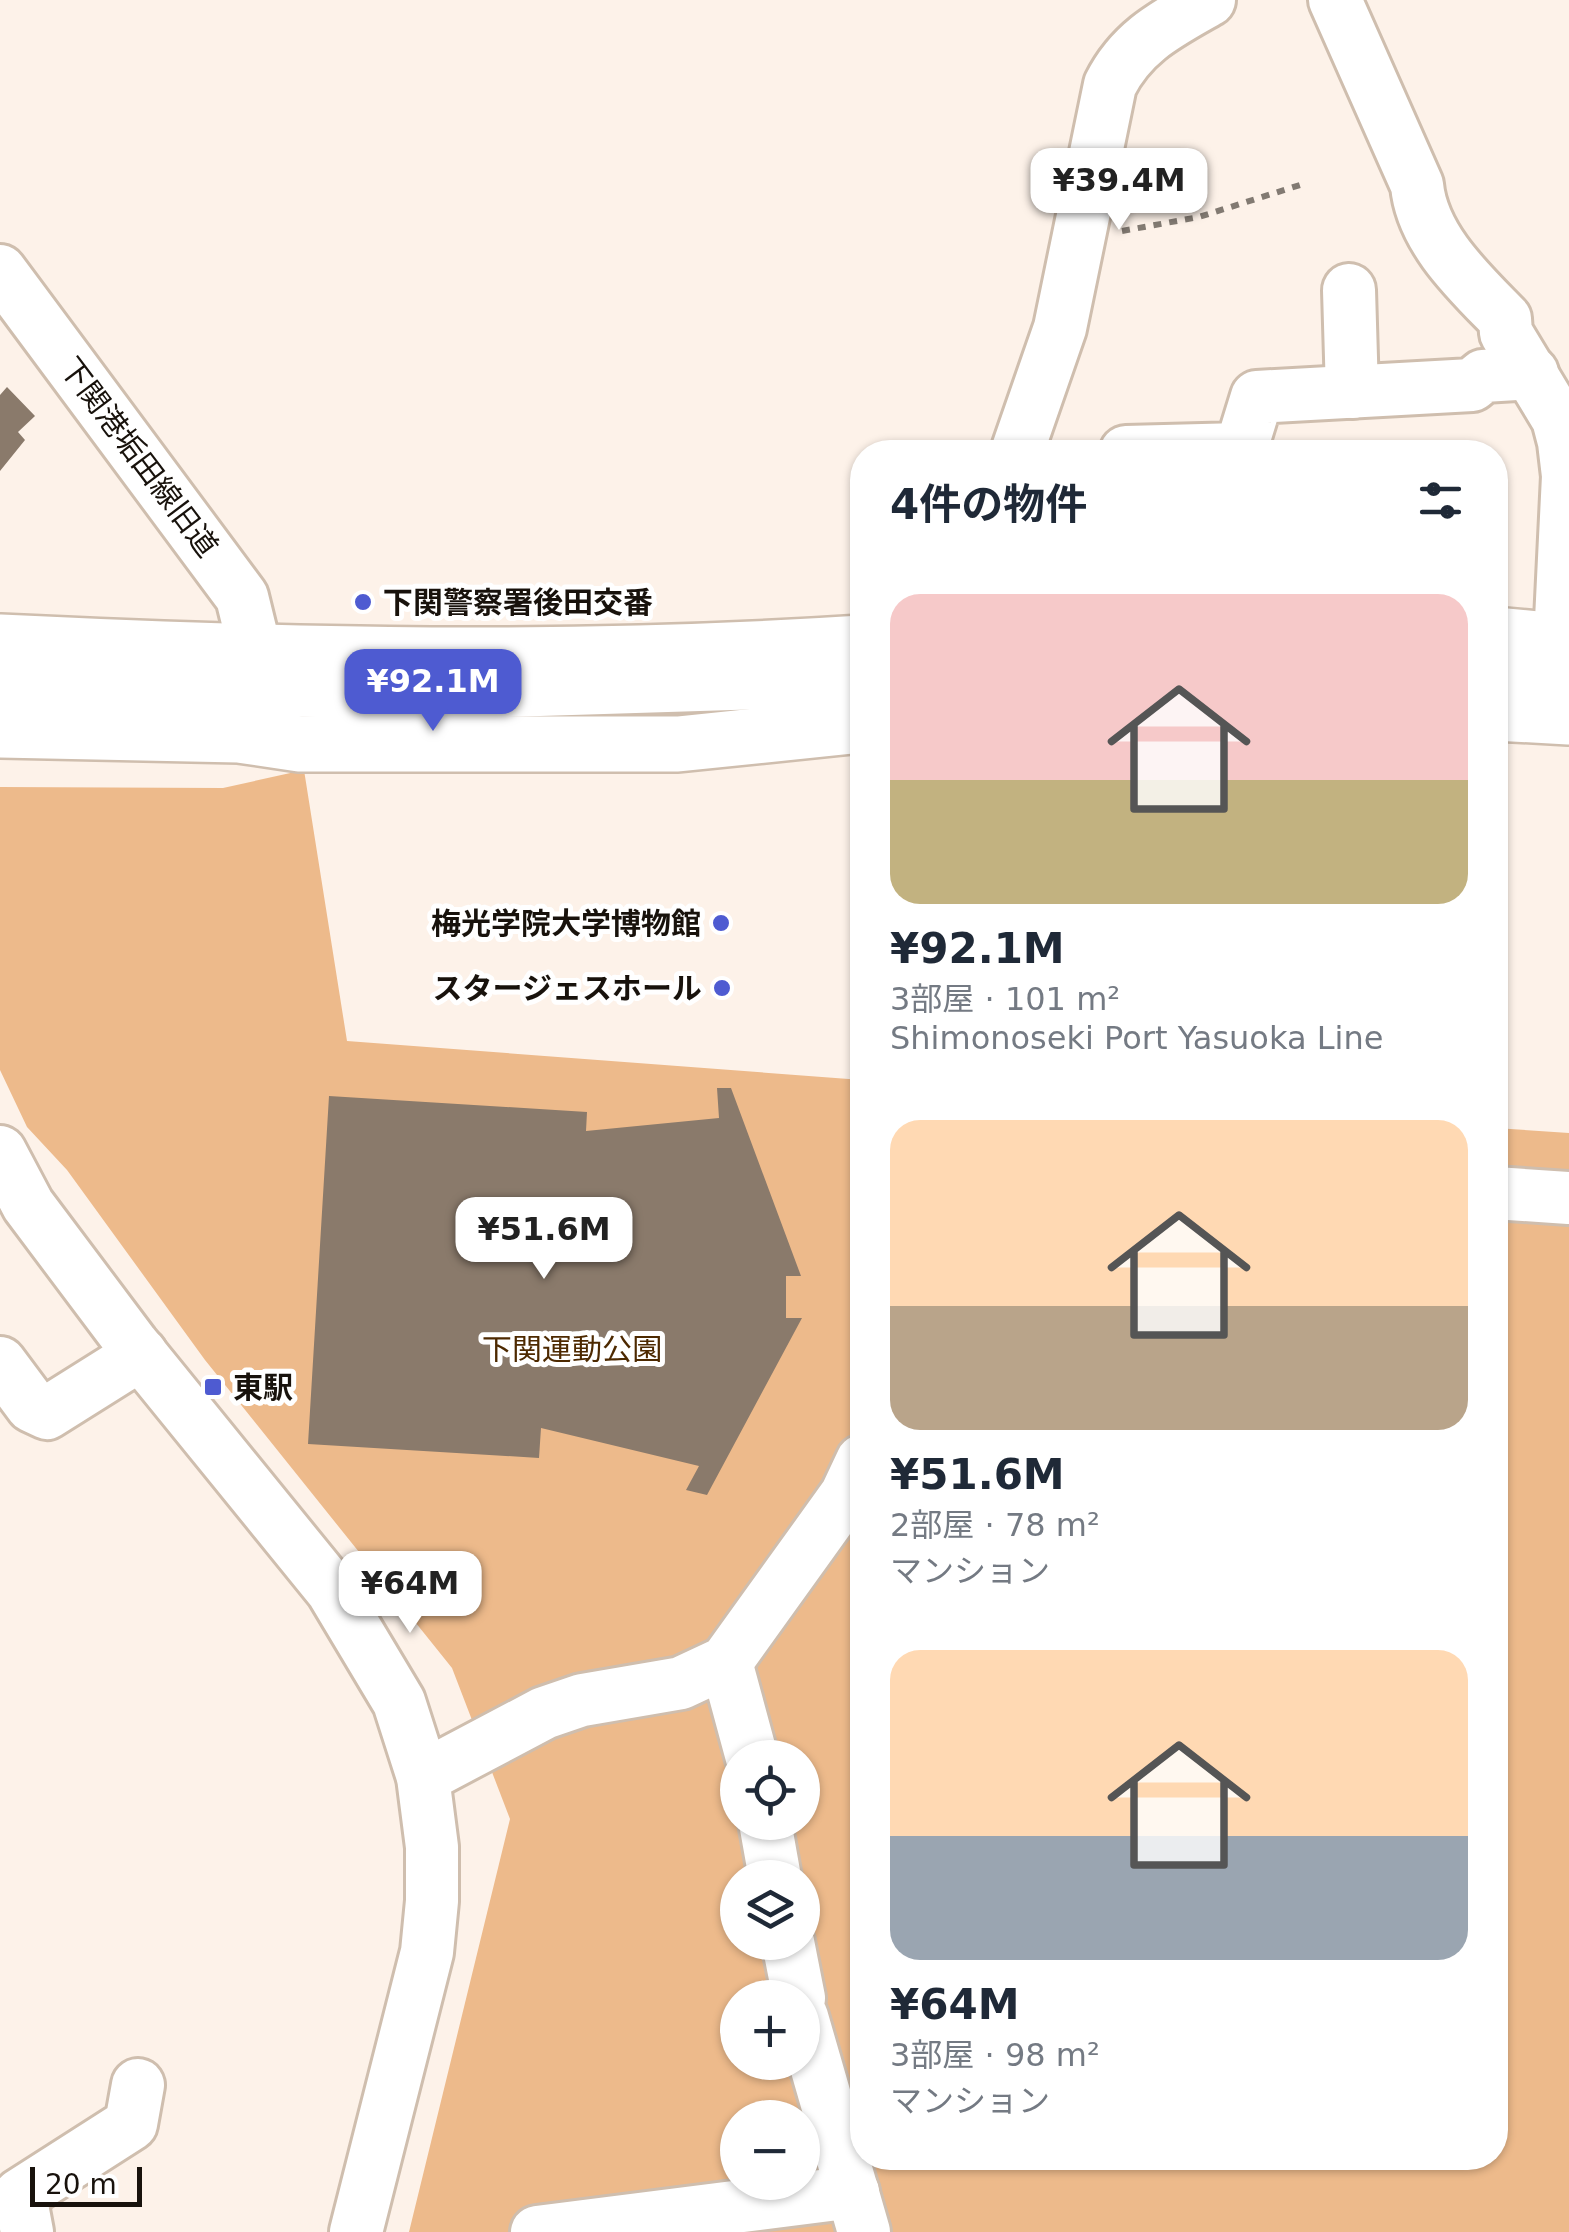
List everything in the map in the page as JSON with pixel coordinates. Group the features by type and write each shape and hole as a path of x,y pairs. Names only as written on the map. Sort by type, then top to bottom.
{"main road":[{"path":"1508,638 1566,653"},
{"path":"0,642 256,654 700,654 850,644"},
{"path":"1508,715 1569,717"},
{"path":"0,730 239,734 300,744 678,744 850,726"}],"street":[{"path":"1029,440 1060,328 1104,104 1120,64 1144,38 1209,0"},
{"path":"1335,0 1417,186 1419,209 1441,246 1505,320 1506,333 1558,419 1568,463 1566,653 1508,668"},
{"name":"下関港垢田線旧道","path":"0,270 242,597 256,654"},
{"path":"1349,290 1352,392"},
{"path":"1244,440 1256,397 1472,385 1482,376 1532,373"},
{"path":"0,686 442,693 850,680"},
{"path":"0,1152 28,1205 141,1354 332,1590 399,1702 424,1777 432,1847 426,1952 356,2232"},
{"path":"1508,1194 1569,1198"},
{"path":"0,1363 32,1406 47,1413 141,1354"},
{"path":"424,1777 544,1714 582,1700 681,1682 726,1662 850,1487"},
{"path":"726,1662 747,1740"},
{"path":"536,2232 858,2212 820,2080"},
{"path":"27,2232 20,2195 131,2124 138,2084"}],"path":[{"path":"1076,236 1200,217 1300,186"}],"green space":[{"name":"下関運動公園","path":"304,770 347,1041 850,1079 850,2170 1508,2170 1508,1129 1569,1133 1569,2232 409,2232 510,1819 452,1668 205,1360 67,1170 27,1127 0,1070 0,787 223,788"}],"building":[{"path":"7,387 35,416 18,432 25,440 0,471 0,395"},
{"path":"717,1088 731,1088 801,1276 786,1276 786,1318 802,1318 707,1495 686,1490 699,1466 541,1428 539,1458 308,1444 329,1096 587,1112 586,1131 719,1118"}],"place":[{"name":"下関警察署後田交番","path":"363,602"},
{"name":"梅光学院大学博物館","path":"721,923"},
{"name":"スタージェスホール","path":"722,988"},
{"name":"東駅","path":"213,1387"}]}
